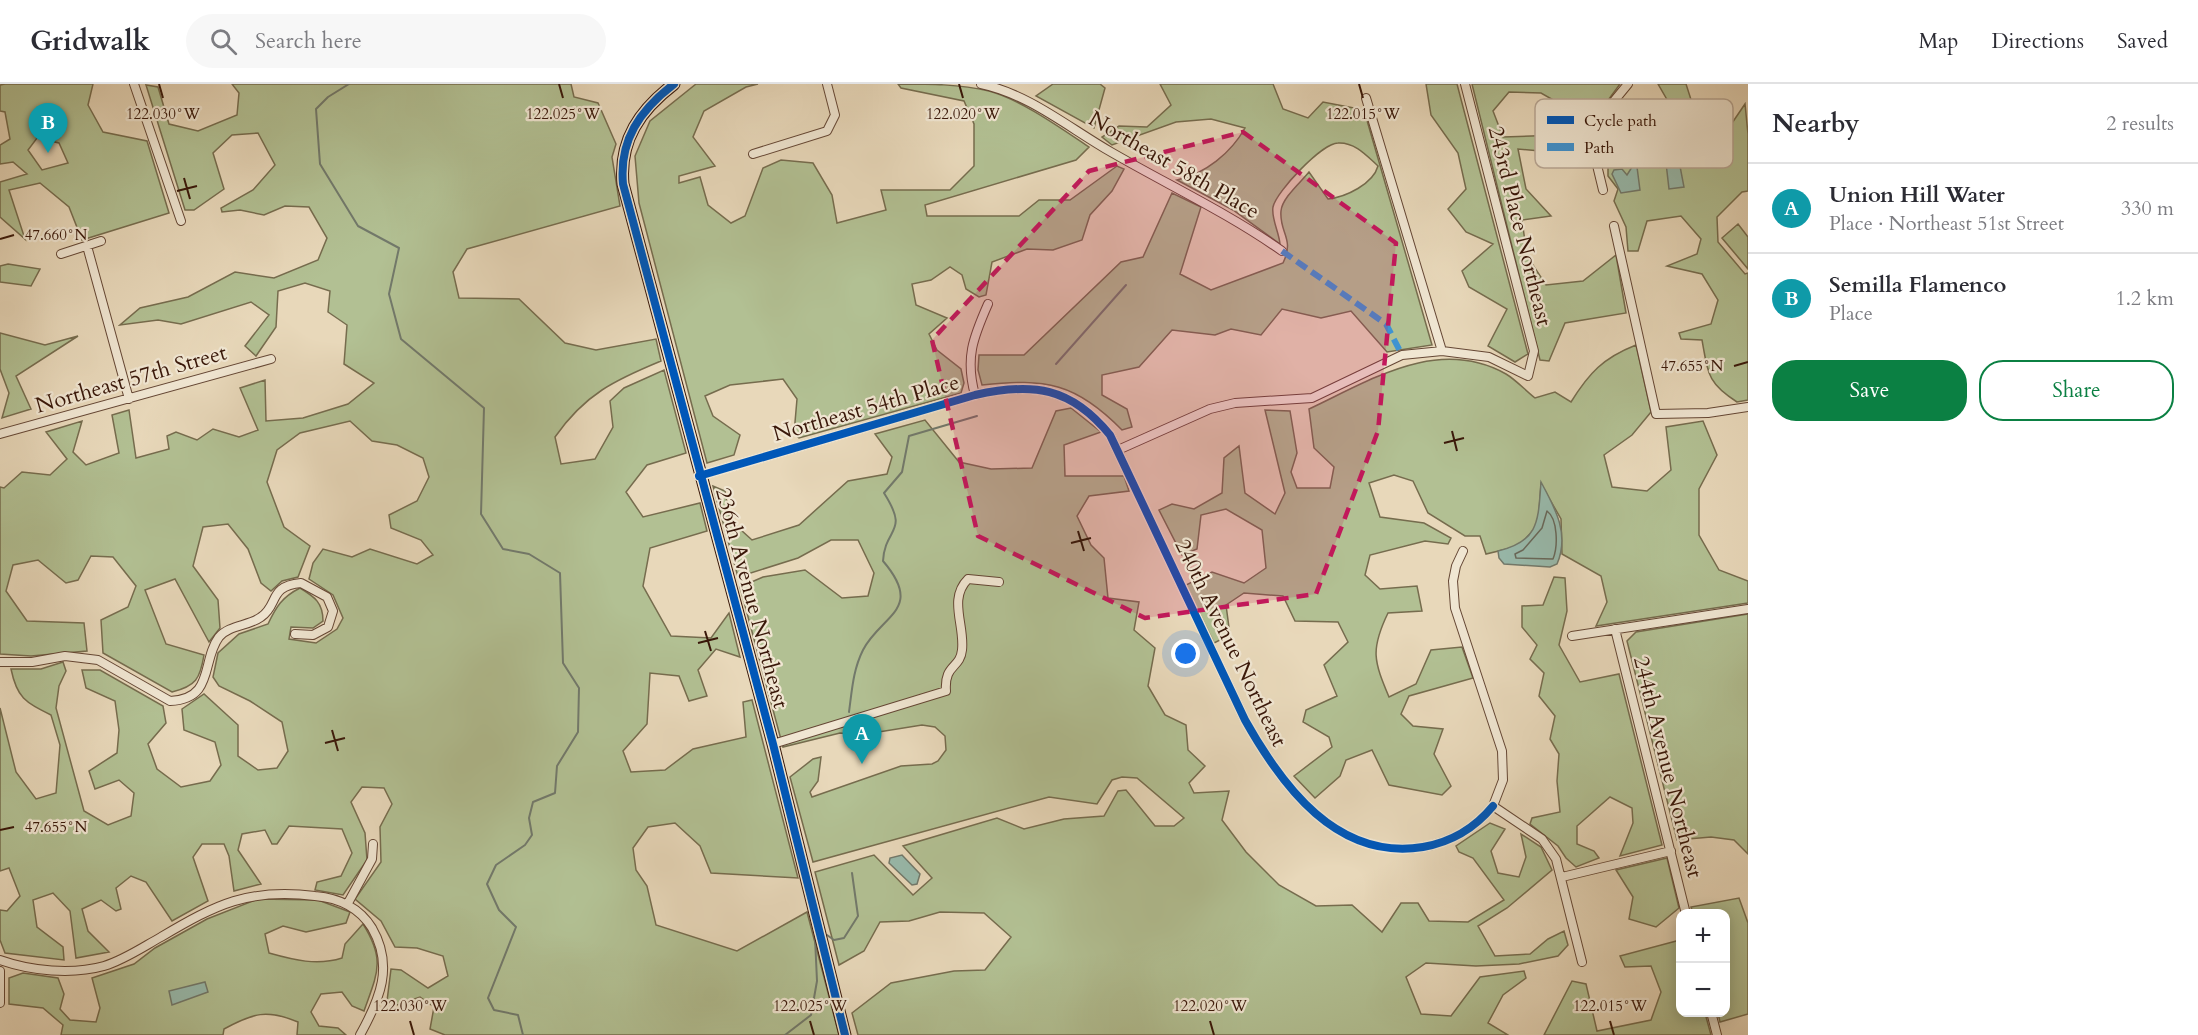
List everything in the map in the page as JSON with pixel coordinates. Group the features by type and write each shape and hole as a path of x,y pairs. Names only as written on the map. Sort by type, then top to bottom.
{"street":[{"path":"134,84 181,221"},
{"name":"236th Avenue Northeast","path":"674,84 641,114 628,137 622,173 625,196 773,744 845,1035"},
{"path":"753,154 827,131 835,115 828,84"},
{"name":"Northeast 58th Place","path":"981,84 998,86 1055,116 1108,151 1219,211 1282,251"},
{"name":"243rd Place Northeast","path":"1442,351 1489,357 1528,376 1534,351 1465,84"},
{"path":"1616,99 1628,84"},
{"path":"1118,450 1210,409 1235,403 1312,398 1402,356 1442,351 1366,98"},
{"path":"1598,168 1603,190"},
{"path":"1614,226 1656,414 1708,413 1748,407"},
{"path":"61,254 101,242"},
{"path":"87,246 129,399"},
{"path":"975,395 968,360 976,331 988,304"},
{"name":"Northeast 57th Street","path":"0,434 271,359"},
{"name":"Northeast 54th Place","path":"699,476 975,395 1021,387 1045,389"},
{"name":"240th Avenue Northeast","path":"1045,389 1084,408 1098,421 1118,450 1177,581 1245,720 1262,751 1297,796 1345,836 1362,843 1401,849 1435,845 1456,837 1480,822 1493,806"},
{"path":"1463,551 1456,566 1453,581 1455,608 1502,751 1503,780 1493,806 1542,839 1556,859 1563,878 1582,962"},
{"path":"773,744 946,691 945,680 949,669 957,663 962,652 958,597 960,587 968,579 999,582"},
{"path":"0,662 32,662 65,656 98,660 170,701 183,700 194,693 207,677 213,647 222,634 263,617 283,588 301,583 327,597 333,611 328,627 313,635 295,634"},
{"path":"1572,636 1748,609"},
{"name":"244th Avenue Northeast","path":"1615,629 1685,909"},
{"path":"348,903 372,859 373,844"},
{"path":"1563,878 1671,850"},
{"path":"0,960 16,966 66,971 104,966 221,904 258,893 287,892 327,897 348,903 369,923 381,944 385,974 370,1017 360,1035"},
{"path":"0,971 0,1003"},
{"path":"1712,1017 1717,1035"}],"highlighted area":[{"path":"1243,132 1396,243 1378,431 1316,594 1145,618 978,536 932,340 1089,171"}],"green space":[{"path":"93,84 88,105 103,132 147,141 169,213 82,240 69,207 40,183 9,190 25,239 0,217 0,182 27,174 13,162 0,164 0,145 10,139 5,112 0,111 0,85","holes":["37,138 59,143 68,163 42,170 28,150"]},
{"path":"232,84 571,84 574,97 598,103 616,144 612,157 620,206 467,249 453,272 459,298 519,299 565,343 596,350 656,339 661,361 602,390 566,422 555,437 561,464 595,459 613,427 610,401 624,388 664,370 686,453 647,465 626,492 643,517 700,503 707,531 650,548 643,586 671,636 711,638 729,613 740,657 716,649 698,670 707,696 689,701 679,676 650,673 647,724 623,751 631,772 665,770 693,749 746,737 743,702 752,700 798,878 711,873 700,846 675,823 648,827 633,848 636,870 647,886 656,925 737,951 807,912 839,1035 445,1035 430,1029 434,1007 420,997 397,1005 387,1001 391,969 401,970 428,988 448,976 443,956 417,948 395,947 381,921 355,899 381,862 380,827 392,804 384,788 362,787 351,802 365,833 367,860 343,895 315,890 317,882 341,876 352,853 342,829 289,826 277,844 272,844 265,830 242,834 238,850 261,884 234,891 229,856 224,844 202,844 193,857 208,901 172,921 146,882 131,876 116,888 121,909 116,911 101,900 82,909 88,931 109,952 76,958 70,911 53,893 33,900 37,927 63,947 64,960 5,953 0,940 0,910 7,911 20,896 9,868 0,871 0,708 16,772 36,799 56,793 60,745 51,715 28,702 19,693 11,669 41,669 63,662 66,671 59,686 56,708 84,811 108,825 131,816 134,793 119,780 95,789 89,771 117,753 119,730 115,701 86,688 82,670 100,670 163,706 166,723 148,744 157,769 181,787 210,781 221,765 215,742 184,730 182,709 204,694 238,725 238,756 258,770 277,768 288,751 282,722 250,701 219,686 213,677 218,653 239,634 268,624 280,603 300,588 310,594 320,605 323,621 313,628 291,627 289,639 316,643 337,629 343,618 333,595 309,579 313,563 323,549 352,557 370,549 417,564 433,555 421,540 391,528 389,515 417,501 429,477 423,458 397,445 372,441 350,421 300,433 277,450 267,482 284,527 310,546 298,577 282,581 271,591 261,583 248,549 228,524 203,527 193,566 218,600 220,628 209,642 175,579 145,590 166,644 204,655 201,670 192,684 172,692 103,653 101,620 128,607 136,586 113,557 91,556 78,580 66,583 38,560 13,565 6,591 27,621 84,623 87,651 31,656 0,654 0,487 4,488 22,472 50,475 67,459 46,432 82,421 73,452 86,465 119,453 112,415 129,410 136,458 169,449 167,436 176,432 197,440 213,429 239,437 258,430 240,388 265,380 266,421 303,418 348,404 374,383 344,364 347,325 328,312 330,291 305,283 278,291 276,327 256,356 245,346 269,315 251,302 181,324 158,320 120,325 140,308 188,297 235,272 274,278 318,260 327,238 309,207 285,206 264,215 240,210 222,212 221,208 253,190 275,165 258,133 232,135 213,153 224,189 194,210 185,210 146,85 158,87 169,124 198,131 237,115 239,93"},
{"path":"696,84 758,84 746,87 704,111 693,137 715,166 679,176 679,183 700,177 708,205 731,223 745,216 763,168 781,160 813,163 832,195 837,223 886,210 881,190 950,190 974,166 974,124 964,101 901,88 898,84 933,84 989,91 1040,115 1089,147 1076,160 925,205 927,216 1019,216 1039,200 1070,200 1117,166 1124,169 1112,191 1090,215 1082,240 1053,250 1027,249 992,262 986,295 979,297 966,289 962,275 950,267 931,280 912,284 916,305 947,318 929,334 937,350 961,369 964,383 961,393 799,438 794,434 797,399 783,379 730,385 705,396 713,416 740,435 734,455 707,463 639,203 635,156 650,121"},
{"path":"1053,84 1100,84 1105,88 1094,128 1036,96"},
{"path":"1160,84 1273,84 1283,109 1308,118 1323,102 1364,110 1432,345 1387,352 1351,311 1321,318 1282,309 1261,335 1231,329 1215,335 1172,330 1139,367 1102,375 1102,395 1127,409 1132,427 1122,430 1090,402 1059,387 1024,382 982,385 978,370 979,355 1024,355 1121,262 1143,257 1172,193 1201,207 1180,274 1211,290 1283,263 1287,241 1281,219 1282,206 1309,172 1328,199 1343,196 1365,184 1378,166 1360,150 1344,143 1331,145 1311,159 1282,191 1273,207 1280,244 1233,210 1177,180 1207,168 1225,154 1245,128 1211,119 1176,122 1112,145 1102,137 1119,126 1147,127 1171,105"},
{"path":"1426,84 1457,84 1528,354 1515,362 1488,346 1507,309 1469,287 1462,271 1493,244 1466,232 1448,209 1466,189 1458,153 1431,115"},
{"path":"1472,84 1620,84 1609,99 1552,99 1541,93 1509,92 1493,111 1503,137 1535,136 1535,151 1518,149 1526,189 1551,216 1522,220 1527,256 1546,285 1583,281 1616,255 1626,313 1565,323 1549,361 1540,360"},
{"path":"1658,84 1686,84 1691,99 1667,99"},
{"path":"1745,104 1748,134 1748,191 1742,192 1717,217 1718,242 1745,274 1748,273 1748,400 1737,402 1720,389 1710,376 1702,340 1681,339 1679,333 1711,324 1718,300 1702,274 1667,266 1697,254 1701,239 1681,216 1647,221 1638,251 1628,251 1626,227 1614,201 1618,189 1608,176 1608,168 1733,168 1733,122"},
{"path":"1738,224 1748,237 1748,269 1722,238"},
{"path":"8,264 40,269 31,286 0,282 0,266"},
{"path":"0,333 45,345 78,336 16,376 31,409 2,418 9,393 0,369"},
{"path":"1636,345 1651,412 1632,435 1604,455 1612,487 1647,491 1671,470 1666,427 1703,421 1717,455 1699,489 1699,535 1719,570 1748,581 1748,603 1596,626 1607,602 1601,576 1562,554 1561,519 1541,484 1538,525 1519,546 1486,554 1480,536 1465,536 1428,513 1413,481 1394,475 1369,483 1380,517 1424,523 1451,538 1448,544 1425,541 1370,555 1365,575 1380,589 1417,586 1422,611 1388,613 1382,626 1376,646 1376,655 1389,697 1416,684 1431,650 1462,647 1473,678 1409,696 1401,714 1413,726 1443,729 1434,754 1451,786 1442,795 1389,785 1372,750 1346,760 1340,776 1315,798 1294,776 1332,747 1329,737 1303,722 1306,710 1337,696 1324,665 1348,642 1338,622 1295,621 1283,596 1244,593 1226,605 1230,635 1214,643 1186,585 1212,572 1244,583 1266,568 1262,530 1226,509 1201,515 1197,549 1182,555 1159,510 1172,504 1194,509 1222,493 1224,458 1239,446 1245,493 1275,514 1285,493 1265,410 1290,411 1297,453 1291,472 1297,488 1330,488 1334,467 1314,448 1309,409 1356,386 1405,366 1455,359 1481,363 1506,374 1535,398 1555,392 1571,402 1598,368 1614,355"},
{"path":"1071,408 1101,432 1064,445 1065,476 1124,476 1129,491 1089,496 1077,516 1091,545 1104,558 1108,598 1139,602 1134,630 1155,648 1148,686 1165,715 1186,725 1188,750 1205,766 1189,783 1194,793 1229,791 1222,820 1246,852 1279,885 1316,906 1352,905 1382,932 1401,903 1418,903 1429,921 1468,922 1504,900 1473,858 1459,852 1456,846 1490,823 1505,829 1491,851 1498,873 1519,877 1526,857 1521,834 1541,847 1552,870 1507,908 1478,926 1495,956 1530,954 1548,939 1564,931 1568,945 1558,956 1519,964 1476,966 1426,963 1406,977 1421,1014 1451,1016 1480,977 1524,971 1526,978 1503,995 1488,1023 1508,1035 858,1035 852,1013 891,983 954,971 985,970 1011,937 984,913 940,912 909,921 880,922 864,951 839,965 815,872 874,855 913,895 932,878 903,846 997,818 1024,829 1064,819 1104,816 1118,791 1126,790 1155,826 1174,826 1184,818 1137,778 1122,777 1112,780 1097,804 1049,797 813,862 790,777 813,759 821,757 818,781 810,792 812,797 901,766 932,764 938,761 946,750 945,736 935,727 922,725 860,735 840,733 783,747 740,587 763,577 805,570 842,598 868,596 874,573 858,540 831,540 798,558 738,577 713,486 725,491 730,520 752,540 799,525 848,481 887,474 892,457 875,434 925,420 959,462 991,469 1032,468 1056,411"},
{"path":"1554,577 1565,578 1567,611 1559,645 1580,682 1619,674 1662,845 1620,856 1633,823 1632,808 1610,797 1577,826 1577,844 1594,851 1599,858 1576,867 1558,846 1530,824 1532,818 1560,812 1557,781 1559,754 1550,739 1555,716 1539,696 1544,673 1530,659 1537,645 1522,627 1522,606 1543,605"},
{"path":"1748,614 1748,854 1734,840 1711,837 1677,840 1627,641 1636,632"},
{"path":"1667,858 1679,908 1656,927 1629,919 1633,897 1616,870"},
{"path":"1739,898 1748,923 1748,1014 1720,1022 1719,1017 1730,1017 1730,909 1692,909 1691,907"},
{"path":"258,899 318,900 350,912 346,923 306,932 283,926 265,934 269,953 287,958 324,962 342,958 345,944 363,924 375,948 377,958 373,987 364,1011 352,1006 342,992 321,994 311,1012 319,1026 338,1028 346,1035 297,1035 298,1022 269,1014 243,1019 224,1029 223,1035 61,1035 63,1025 43,1008 9,1004 9,978 23,973 58,978 64,994 60,1009 70,1020 96,1022 100,1008 92,978 134,964 155,948 207,919"},
{"path":"1676,941 1676,1017 1706,1017 1711,1035 1544,1035 1572,981 1586,984 1597,1031 1651,1020 1661,992 1651,966 1625,967 1620,956"}],"water":[{"path":"1631,168 1637,168 1640,190 1621,193 1612,174 1614,170 1622,169 1627,175"},
{"path":"1667,168 1680,168 1684,187 1669,189"},
{"path":"1541,482 1559,521 1562,542 1557,564 1550,567 1504,564 1499,558 1498,551 1522,541 1534,527 1539,507"},
{"path":"902,855 920,874 917,884 912,885 889,863 890,858"},
{"path":"205,982 208,992 172,1005 169,991"}],"waterway":[{"path":"349,84 328,97 316,109 320,164 358,226 399,248 389,294 401,339 484,408 481,514 503,549 529,554 560,573 563,663 579,688 578,732 557,766 555,793 533,802 529,818 532,835 525,845 496,865 487,884 499,910 516,927 488,998 494,1010 518,1015 523,1035"},
{"path":"1056,364 1126,285"},
{"path":"849,712 855,673 863,650 896,611 900,601 900,591 895,577 883,561 896,523 892,506 884,493 902,472 909,436 977,416"},
{"path":"827,935 834,940 844,938 858,916 852,873"},
{"path":"785,1035 811,1015 817,981 815,938"}],"marked path":[{"path":"1282,251 1386,324 1402,355"}],"cycle path":[{"path":"674,84 651,104 634,127 624,153 623,184 773,744 845,1035"},
{"path":"699,476 975,395 1015,389 1033,389 1065,398 1081,407 1110,435 1245,720 1276,770 1316,814 1339,830 1364,842 1392,848 1423,847 1444,842 1462,833 1493,806"}],"place":[{"name":"Semilla Flamenco","path":"48,153"},
{"name":"Union Hill Water","path":"862,764"}]}
